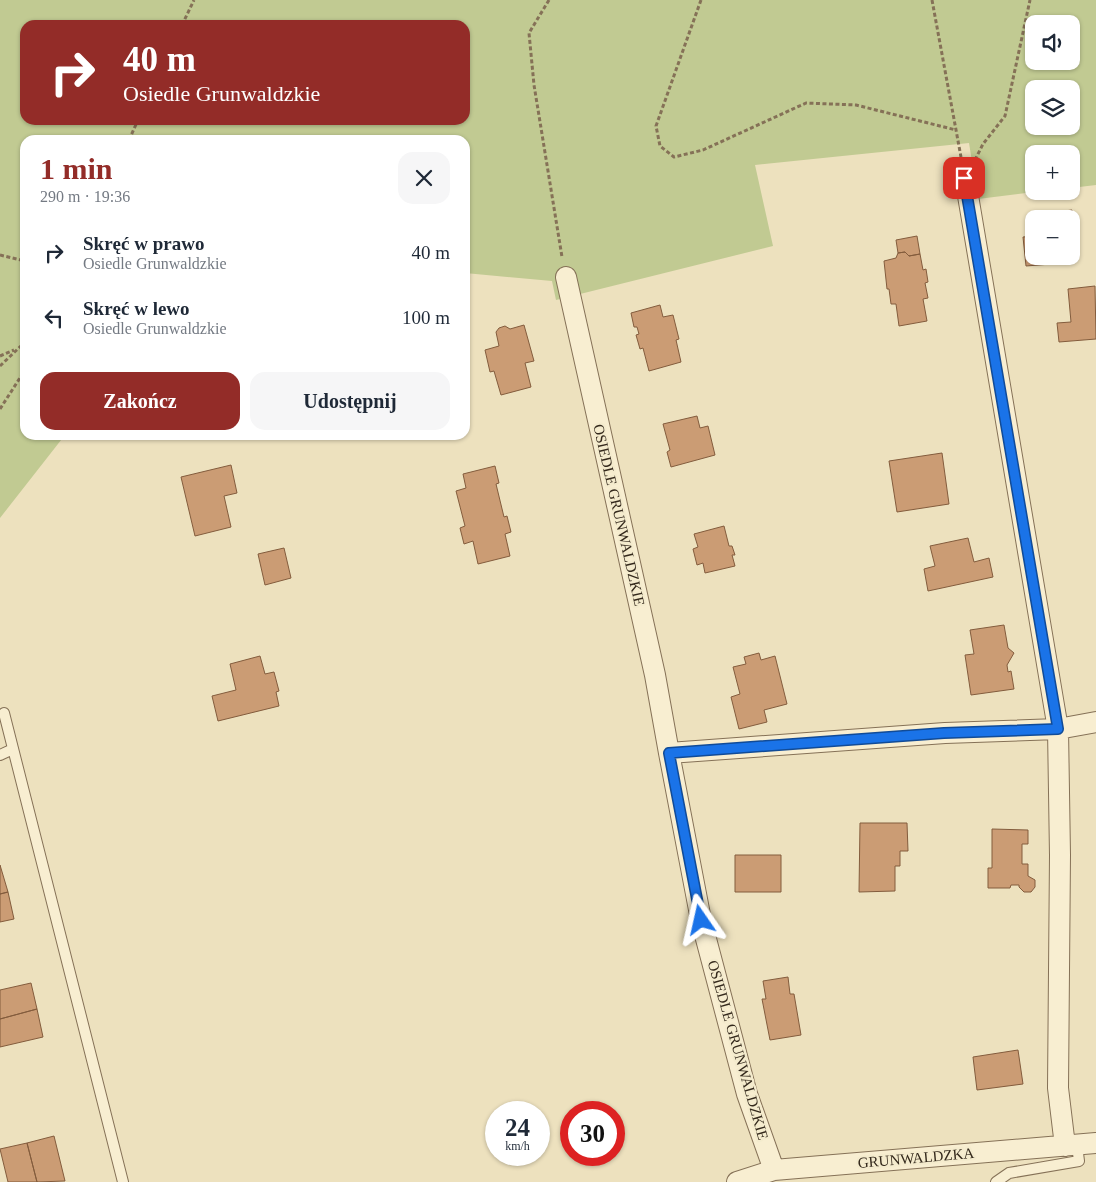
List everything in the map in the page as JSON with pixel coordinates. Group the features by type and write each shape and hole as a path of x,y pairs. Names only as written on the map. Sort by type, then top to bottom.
{"street":[{"path":"964,178 1058,729 1060,965 1058,1088 1080,1145"},
{"name":"OSIEDLE GRUNWALDZKIE","path":"566,277 655,675 701,920 747,1094 774,1170"},
{"path":"669,753 944,733 1058,729 1096,722"},
{"name":"GRUNWALDZKA","path":"737,1182 774,1170 1080,1145"}],"lane":[{"path":"4,713 123,1182"},
{"path":"0,755 13,749"},
{"path":"996,1182 1010,1173 1079,1161 1080,1145"}],"path":[{"path":"184,20 195,0"},
{"path":"549,0 529,32 534,85 566,277"},
{"path":"701,0 656,126 660,146 674,157 703,150 806,103 856,105 956,130"},
{"path":"932,0 964,178"},
{"path":"964,178 983,144 1006,116 1030,0"},
{"path":"0,254 20,260"},
{"path":"0,366 20,346"},
{"path":"0,356 17,349"},
{"path":"0,409 20,378"}],"green space":[{"path":"0,0 1096,0 1096,185 1080,187 1080,145 1025,145 1025,193 978,199 969,143 755,165 773,246 556,300 552,281 470,273 470,135 20,135 20,440 61,440 0,518"}],"building":[{"path":"917,236 920,254 909,256 905,252 898,253 896,240"},
{"path":"1023,237 1025,237 1025,256"},
{"path":"905,252 909,256 920,254 923,270 926,269 928,282 925,283 928,298 923,299 927,321 899,326 896,304 891,304 889,289 887,289 884,261 896,258 898,253"},
{"path":"1095,286 1096,339 1059,342 1057,323 1071,322 1068,289"},
{"path":"660,305 663,317 673,315 679,339 676,340 681,362 649,371 643,348 640,349 636,335 639,334 637,327 634,327 631,313"},
{"path":"524,325 534,361 525,363 531,387 501,395 494,371 490,372 485,350 499,346 496,332 499,328 505,326 510,329"},
{"path":"697,416 700,428 708,426 715,455 671,467 667,452 670,450 663,424"},
{"path":"942,453 949,504 897,512 889,461"},
{"path":"231,465 237,493 224,496 231,527 195,536 181,477"},
{"path":"495,466 499,483 496,484 504,517 507,516 511,532 505,534 510,556 478,564 473,541 464,544 460,528 465,526 456,491 466,488 463,474"},
{"path":"724,526 729,546 732,546 735,555 732,555 735,566 705,573 703,563 697,565 693,549 698,547 694,534"},
{"path":"968,538 974,562 989,558 993,577 928,591 924,569 935,566 930,546"},
{"path":"284,548 291,578 265,585 258,554"},
{"path":"1004,625 1008,648 1014,653 1007,665 1008,672 1011,671 1014,689 971,695 965,655 974,654 970,630"},
{"path":"759,653 761,660 775,656 787,704 764,710 767,722 739,729 731,697 740,694 733,667 746,664 744,657"},
{"path":"260,656 265,674 274,672 279,691 276,692 279,706 218,721 212,696 236,690 230,664"},
{"path":"860,823 907,823 908,851 900,851 900,866 895,866 895,891 859,892"},
{"path":"992,829 1028,830 1028,844 1022,844 1022,864 1028,864 1028,876 1035,880 1035,887 1031,892 1024,892 1019,885 1011,885 1010,888 988,888 988,868 992,868"},
{"path":"735,855 781,855 781,892 735,892"},
{"path":"0,865 8,892 0,894"},
{"path":"8,892 14,919 0,922 0,894"},
{"path":"788,977 790,994 794,994 801,1035 770,1040 762,999 766,999 763,981"},
{"path":"31,983 37,1009 0,1019 0,990"},
{"path":"37,1009 43,1037 0,1047 0,1019"},
{"path":"1018,1050 1023,1084 977,1090 973,1057"},
{"path":"54,1136 65,1181 37,1182 27,1143"},
{"path":"27,1143 37,1182 8,1182 0,1149"}],"route":[{"path":"701,920 669,753 944,733 1058,729 964,178"}]}
